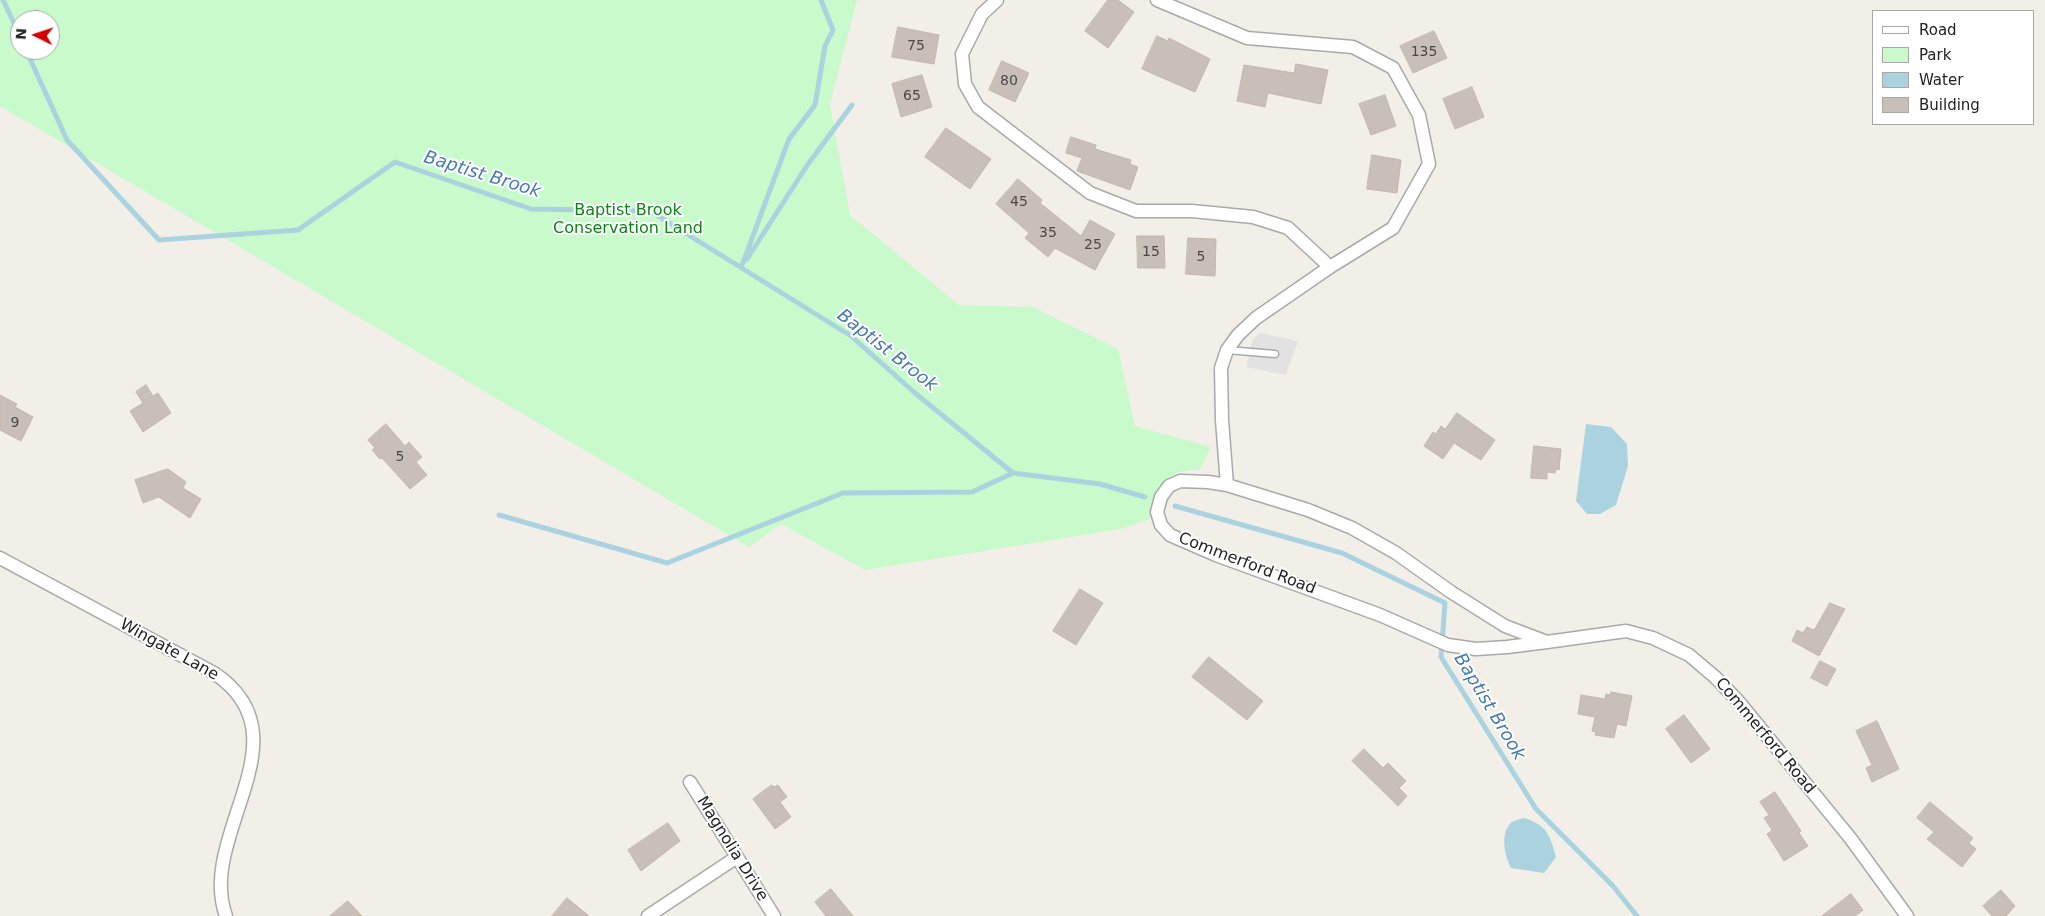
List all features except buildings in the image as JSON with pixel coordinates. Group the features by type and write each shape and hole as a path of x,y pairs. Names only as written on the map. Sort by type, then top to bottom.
{"street":[{"path":"997,0 982,14 962,54 965,84 978,107 1090,193 1136,211 1192,211 1235,215 1253,217 1279,225 1288,228 1330,267"},
{"path":"1158,0 1247,38 1353,47 1393,68 1419,115 1429,164 1393,228 1330,267 1256,318 1238,334 1227,350 1222,368 1222,420 1227,485"},
{"name":"Commerford Road","path":"1547,642 1505,626 1451,592 1396,553 1352,528 1308,510 1227,485 1180,481 1170,486 1161,497 1157,512 1161,525 1170,535 1185,543 1322,593 1448,645 1476,649 1547,642 1626,631 1653,638 1689,655 1715,677 1739,702 1851,839 1908,916"},
{"name":"Wingate Lane","path":"0,558 214,673 240,696 250,717 253,751 222,870 220,887 226,916"},
{"name":"Magnolia Drive","path":"690,782 774,916"},
{"path":"648,916 737,858"}],"lane":[{"path":"1227,350 1275,354"}],"green space":[{"name":"Baptist Brook Conservation Land","path":"0,0 857,0 830,104 850,215 959,305 1033,307 1118,349 1135,426 1211,447 1200,470 1189,470 1163,482 1153,498 1150,508 1150,519 1121,529 865,570 781,524 749,547 0,106"}],"shaded area":[{"path":"1260,333 1298,341 1286,375 1246,367 1253,339"}],"water":[{"path":"1586,424 1611,427 1627,444 1628,466 1616,505 1600,514 1587,514 1576,501"},
{"path":"1524,818 1543,828 1552,843 1556,857 1544,873 1511,868 1509,863 1504,845 1508,826 1516,820"}],"waterway":[{"name":"Baptist Brook","path":"3,0 10,15"},
{"path":"741,268 789,139 815,105 825,46 833,30 821,0"},
{"name":"Baptist Brook","path":"31,60 67,140 159,240 298,230 395,162 531,209 650,211 851,336 915,393 1013,473 1100,484 1145,497"},
{"path":"747,259 808,164 852,105"},
{"path":"499,515 667,563 843,493 972,492 1013,473"},
{"name":"Baptist Brook","path":"1175,506 1342,553 1445,603 1441,657 1536,809 1613,886 1637,916"}]}
